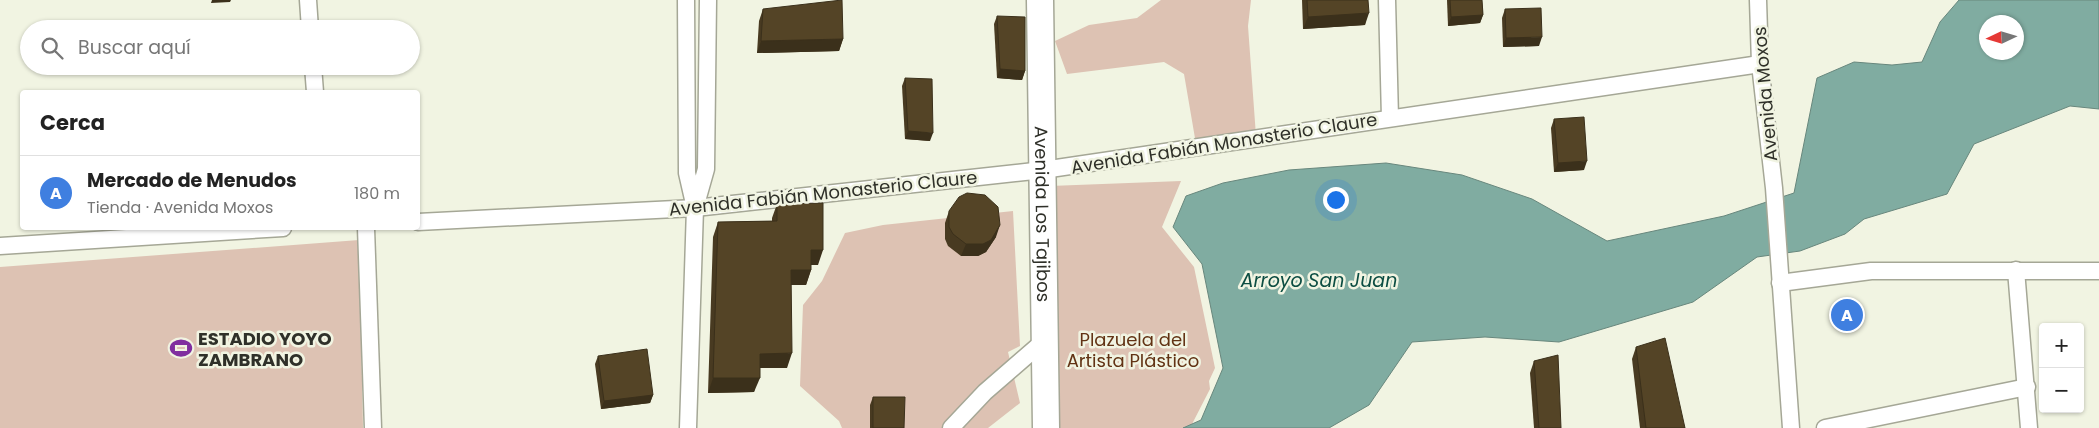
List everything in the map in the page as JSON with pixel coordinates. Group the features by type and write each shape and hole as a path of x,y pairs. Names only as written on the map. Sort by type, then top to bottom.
{"main road":[{"name":"Avenida Los Tajibos","path":"1040,0 1046,428"}],"street":[{"path":"308,0 309,20"},
{"path":"686,0 687,173 695,208"},
{"path":"688,428 695,208 706,169 708,0"},
{"path":"1387,0 1390,118"},
{"name":"Avenida Moxos","path":"1758,0 1760,64 1774,188 1780,283"},
{"name":"Avenida Fabián Monasterio Claure","path":"420,222 695,208 1042,170 1760,64"},
{"path":"314,75 315,90"},
{"path":"0,246 252,230"},
{"path":"366,230 373,428"},
{"path":"2016,270 2029,428"},
{"path":"1791,428 1780,283 1871,271 2099,271"},
{"path":"951,428 985,392 1045,340"},
{"path":"1825,428 2027,387"}],"green space":[{"path":"1161,0 1251,0 1248,26 1256,136 1196,144 1184,74 1164,62 1067,74 1055,41 1089,25 1137,18"},
{"name":"Plazuela del Artista Plástico","path":"1181,181 1162,227 1194,267 1215,368 1209,381 1210,389 1190,428 1060,428 1050,186"},
{"path":"1013,211 1020,346 1008,352 1020,403 988,428 842,428 839,421 800,386 803,305 822,281 845,233 883,225"},
{"name":"ESTADIO YOYO ZAMBRANO","path":"359,240 363,428 0,428 0,267"}],"water":[{"name":"Arroyo San Juan","path":"1959,0 2099,0 2099,109 2070,106 1974,144 1947,194 1864,219 1845,234 1800,251 1757,257 1693,302 1559,342 1485,337 1412,342 1369,405 1329,428 1183,428 1201,420 1223,368 1202,264 1173,227 1186,196 1223,183 1289,170 1386,163 1462,175 1532,199 1607,241 1724,216 1794,193 1817,78 1854,62 1892,65 1922,62 1940,22"}],"building":[{"path":"842,0 843,39 761,41 763,9"},
{"path":"1307,0 1368,0 1369,13 1308,17"},
{"path":"1450,0 1482,0 1483,15 1451,17"},
{"path":"1541,8 1542,37 1506,38 1505,9"},
{"path":"997,16 1025,17 1025,71 1000,69"},
{"path":"905,78 932,79 933,133 908,131"},
{"path":"1584,117 1587,161 1558,163 1554,119"},
{"path":"967,193 985,195 998,207 1000,225 991,240 983,244 966,244 953,234 949,227 949,211 959,197"},
{"path":"823,203 823,250 811,250 811,270 791,270 792,353 760,354 760,378 713,378 718,222 777,221 777,204"},
{"path":"1665,338 1685,428 1646,428 1636,347"},
{"path":"647,349 653,395 604,401 598,356"},
{"path":"1558,355 1561,428 1539,428 1534,361"},
{"path":"873,397 905,397 904,428 873,428"}],"place":[{"name":"Mercado de Menudos","path":"1847,315"},
{"name":"ESTADIO YOYO ZAMBRANO","path":"181,348"}]}
